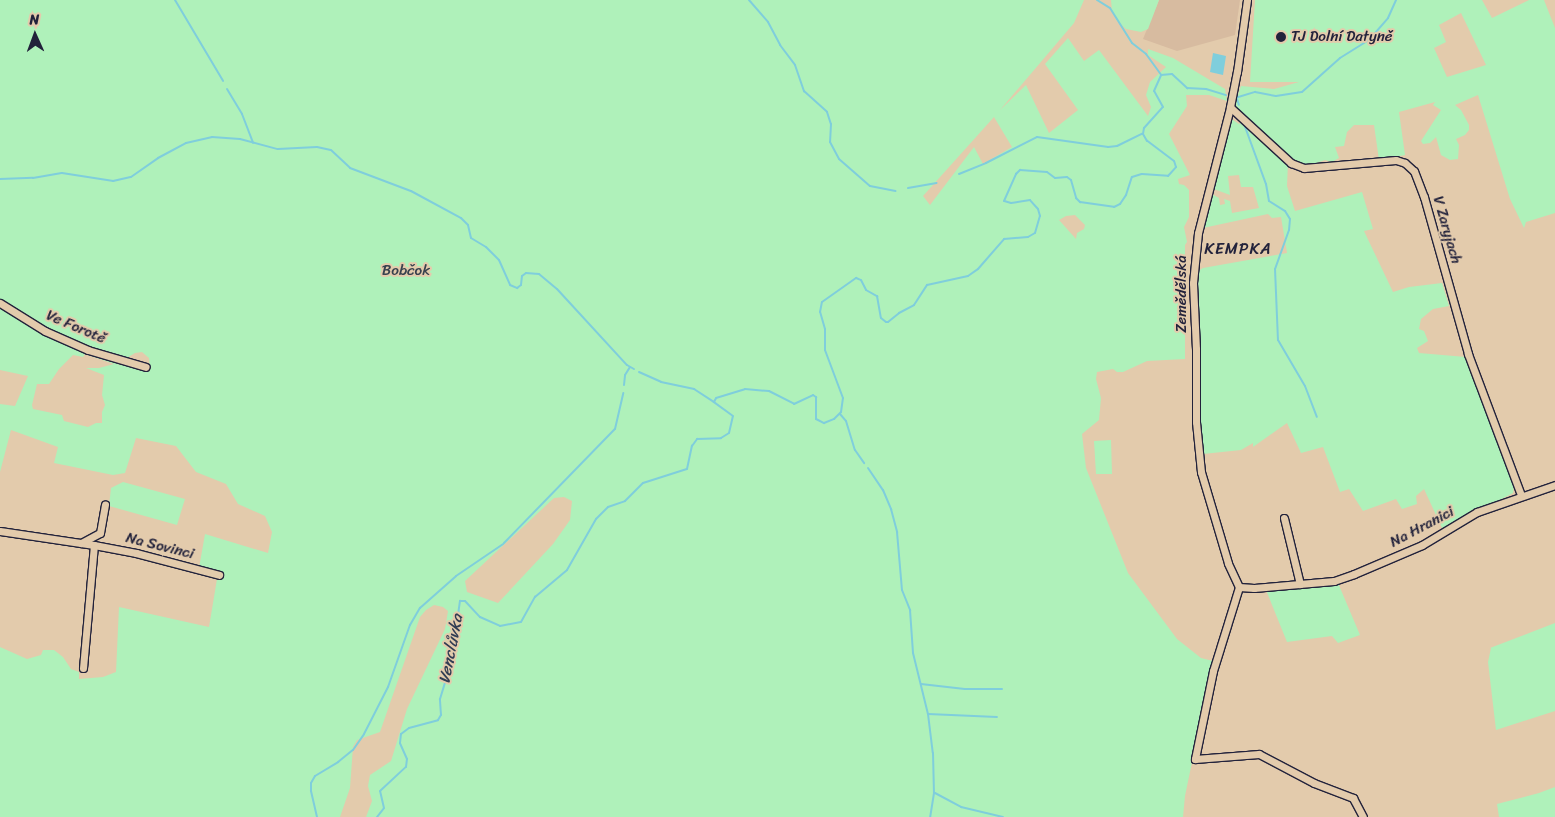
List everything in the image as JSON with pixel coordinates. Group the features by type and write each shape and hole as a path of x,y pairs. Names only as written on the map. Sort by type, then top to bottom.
{"street":[{"name":"Zemědělská","path":"1239,587 1228,563 1201,472 1196,422 1193,284 1198,233 1230,107 1237,72 1246,0"},
{"name":"V Zaryjach","path":"1230,107 1291,163 1304,168 1396,160 1406,163 1414,171 1424,197 1468,354 1521,495"},
{"name":"Ve Forotě","path":"0,303 45,331 88,350 146,366"},
{"name":"Na Hranici","path":"1239,587 1254,588 1334,581 1422,545 1477,512 1521,495 1555,485"},
{"path":"80,543 100,533 105,504"},
{"path":"1284,518 1300,584"},
{"name":"Na Sovinci","path":"0,531 136,553 219,575"},
{"path":"83,668 94,545"},
{"path":"1239,587 1213,671 1195,759 1259,754 1314,783 1353,798 1363,817"}],"shaded area":[{"path":"1159,0 1240,0 1235,35 1177,51 1143,39"}],"green space":[{"name":"Bobčok","path":"0,0 1084,0 1074,23 1000,110 1026,85 1049,133 1078,110 1045,64 1068,38 1084,61 1099,50 1148,116 1151,107 1146,95 1150,82 1166,67 1148,55 1148,49 1173,58 1225,89 1227,101 1209,95 1186,95 1187,106 1169,134 1190,175 1178,179 1179,184 1184,185 1189,190 1189,217 1184,227 1187,242 1185,245 1185,359 1147,361 1123,372 1117,372 1113,369 1097,372 1096,379 1101,398 1099,420 1082,434 1086,468 1128,573 1177,639 1201,658 1213,661 1185,796 1183,817 366,817 372,801 368,786 370,775 391,761 407,709 445,629 448,611 443,607 434,605 420,617 380,732 357,740 353,747 350,788 340,817 0,817 0,647 27,659 41,655 43,650 54,650 63,657 71,669 79,672 79,679 103,677 116,672 119,607 209,627 218,573 199,568 205,534 268,553 272,532 265,516 238,504 226,484 196,472 176,446 136,438 125,473 113,475 54,463 58,447 11,430 0,472 0,404 15,406 28,376 0,370","holes":["994,117 1012,147 983,164 974,147 930,205 923,196","1075,215 1085,225 1084,229 1077,233 1076,239 1059,220 1066,216","142,352 149,358 150,371 117,364 135,353","85,354 114,364 99,368 86,368 104,375 102,395 105,405 102,412 102,423 96,423 88,427 64,421 62,415 33,409 32,405 37,384 49,384 59,369 73,355 83,357","564,497 572,501 570,520 553,544 498,603 467,592 465,581 554,498"]},
{"path":"1111,0 1159,0 1148,29 1141,32 1126,29 1117,21 1112,11"},
{"path":"1255,0 1482,0 1492,18 1529,0 1544,0 1555,28 1555,213 1526,222 1524,228 1510,199 1478,95 1455,105 1461,110 1469,125 1469,130 1465,135 1456,139 1459,145 1458,159 1450,160 1441,155 1436,137 1430,143 1423,144 1421,141 1441,110 1433,105 1435,102 1399,112 1405,155 1379,160 1374,125 1354,125 1347,132 1344,146 1335,147 1339,158 1332,162 1325,160 1311,165 1297,163 1234,106 1241,86 1274,89 1299,82 1250,82","holes":["1461,13 1486,65 1447,77 1434,48 1446,42 1439,25"]},
{"path":"1230,118 1239,124 1242,122 1288,163 1287,186 1295,211 1362,192 1373,229 1364,231 1393,292 1409,287 1442,283 1449,306 1433,309 1421,319 1419,329 1424,331 1428,341 1417,348 1419,353 1466,357 1514,485 1513,493 1443,530 1424,489 1416,496 1417,504 1402,509 1396,499 1363,511 1349,489 1340,492 1323,447 1301,453 1287,423 1253,447 1253,443 1241,450 1203,454 1200,424 1198,271 1203,268 1287,253 1281,217 1272,218 1268,214 1203,228 1210,193 1219,198 1220,205 1225,204 1224,199 1230,201 1232,213 1259,208 1253,187 1241,187 1239,175 1228,176 1230,195 1211,188"},
{"path":"1111,440 1112,474 1096,474 1094,441"},
{"path":"123,482 185,499 177,525 109,506 111,488"},
{"path":"1338,583 1360,635 1338,643 1332,636 1287,642 1266,590"},
{"path":"1555,623 1555,711 1496,730 1488,662 1490,648"},
{"path":"1555,787 1555,817 1499,817 1497,804"}],"water":[{"path":"1213,53 1226,56 1223,75 1210,72"}],"waterway":[{"path":"175,0 223,81"},
{"path":"749,0 768,22 780,45 795,65 804,91 827,112 831,124 830,142 839,159 870,186 896,191"},
{"path":"1097,0 1110,8 1132,43 1146,54 1161,75"},
{"name":"Venclůvka","path":"1235,98 1255,92 1276,96 1302,92 1340,58 1369,40 1388,18 1396,0"},
{"name":"Venclůvka","path":"377,817 384,808 380,791 406,767 407,759 400,743 401,734 409,728 438,720 441,715 440,699 451,664 460,601 465,601 480,617 500,626 521,622 535,597 567,570 596,519 608,507 625,501 643,483 687,469 692,446 697,439 721,438 729,433 733,416 714,402 716,398 745,389 769,391 794,404 813,395 816,397 816,419 824,423 834,419 841,412 843,398 825,350 825,329 820,312 822,302 856,278 861,280 866,290 877,296 881,318 888,322 899,313 914,305 927,285 968,276 978,269 1004,239 1028,237 1035,233 1040,216 1038,209 1030,200 1011,203 1004,201 1016,174 1020,170 1047,172 1055,178 1067,177 1071,180 1076,198 1080,202 1114,207 1120,204 1126,195 1132,177 1142,174 1168,176 1176,167 1174,161 1147,141 1143,134 1144,128 1163,107 1154,91 1161,75 1172,74 1187,88 1206,89 1226,95"},
{"path":"227,89 242,114 253,143"},
{"path":"1237,99 1239,105"},
{"path":"1244,124 1266,184 1269,201 1285,211 1290,219 1289,230 1275,269 1278,340 1305,386 1317,417"},
{"path":"959,174 986,163 1037,137 1108,147 1117,146 1142,134"},
{"path":"0,179 33,178 62,173 113,181 131,177 158,158 186,143 212,137 240,139 278,149 317,147 331,150 350,168 411,191 461,218 468,225 471,238 486,247 499,260 510,285 517,288 521,285 522,276 526,273 539,274 557,289 627,365 634,369"},
{"path":"908,188 937,183"},
{"path":"624,385 625,375 630,367"},
{"path":"639,372 661,382 694,389 714,402"},
{"path":"504,543 615,429 623,393"},
{"path":"840,414 846,421 855,450 864,463"},
{"path":"868,468 883,490 891,509 897,532 902,590 910,610 913,653 928,714 933,753 934,793 930,817"},
{"path":"317,817 311,783 315,776 353,750 364,734 388,687 410,625 420,608 456,576 503,544"},
{"path":"921,684 965,689 1002,689"},
{"path":"928,714 997,717"},
{"path":"935,793 961,807 1003,817"}],"place":[{"name":"TJ Dolní Datyně","path":"1281,37"}],"district":[{"name":"KEMPKA","path":"1238,249"}]}
